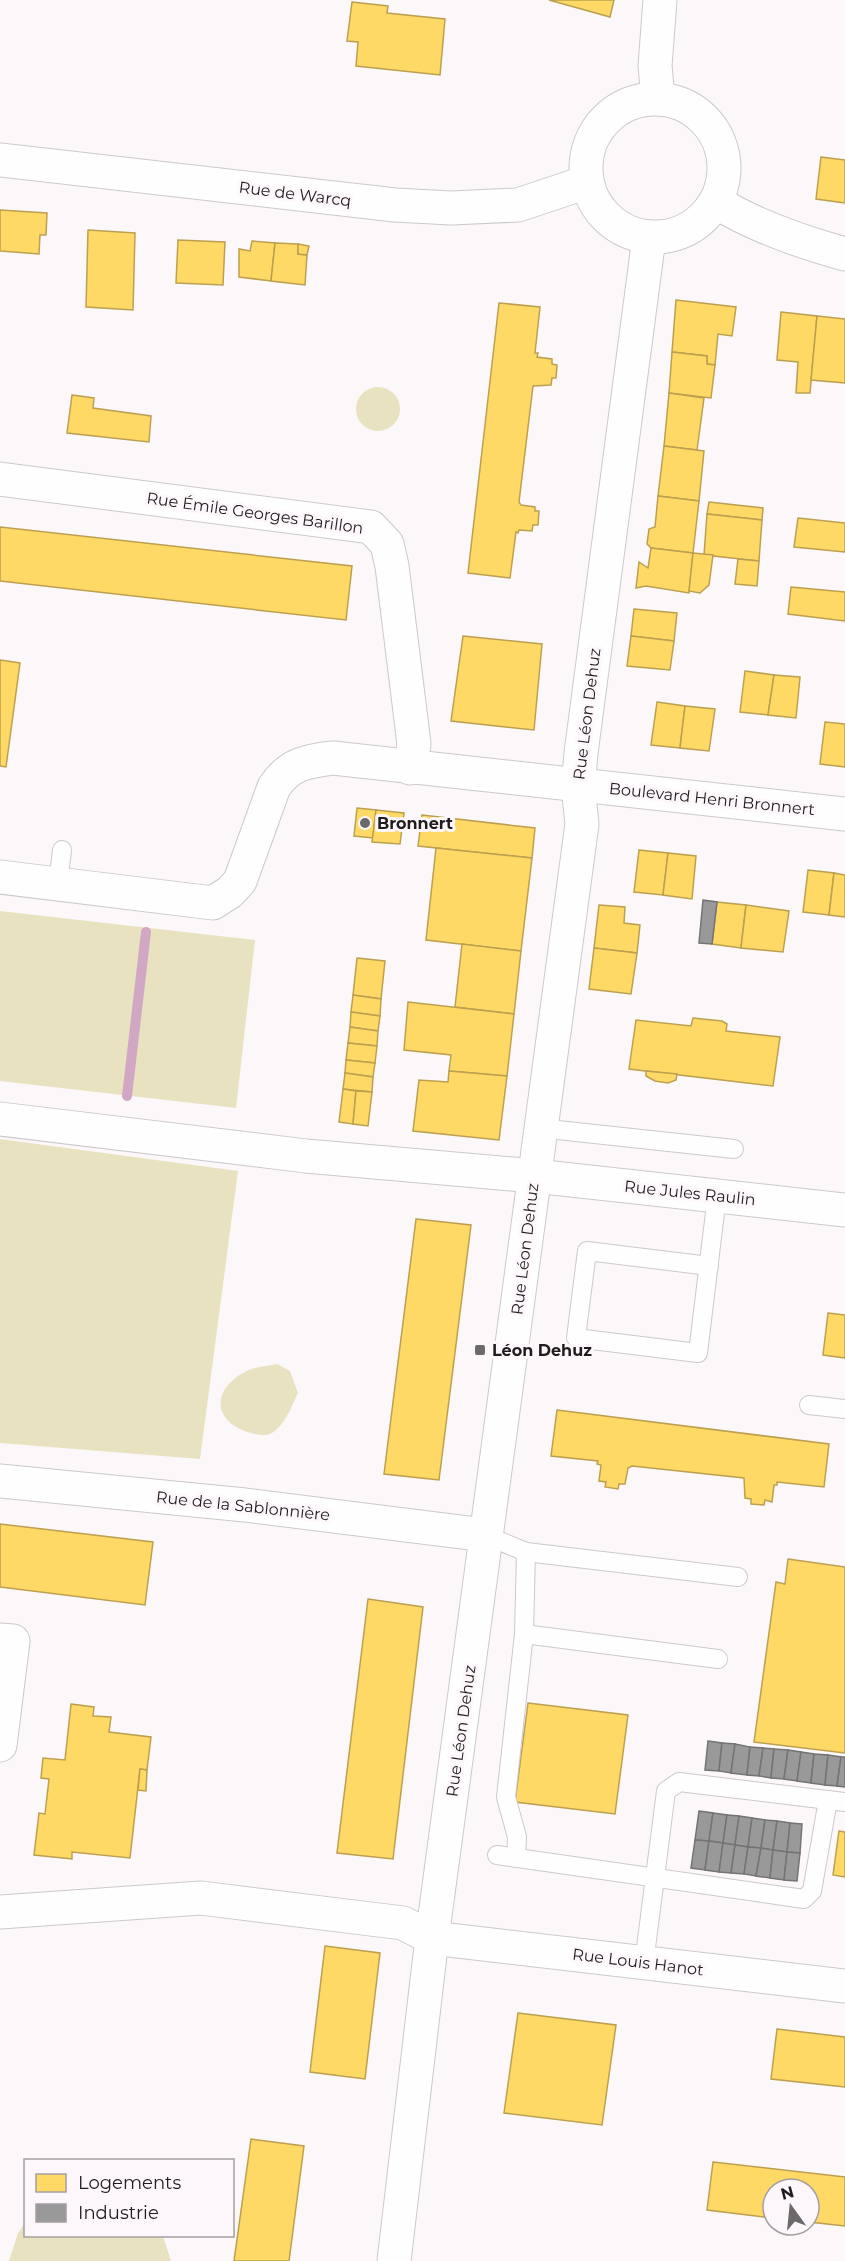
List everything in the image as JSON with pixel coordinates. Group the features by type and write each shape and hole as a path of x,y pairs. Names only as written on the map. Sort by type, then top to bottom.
{"street":[{"path":"658,98 655,66 660,0"},
{"path":"658,98 681,103 701,116 716,134 724,156 724,180 716,202 704,218 688,230 669,237 649,238 627,232 609,221 595,203 586,182 586,161 591,141 602,124 617,110 637,101 658,98"},
{"name":"Rue de Warcq","path":"0,160 395,205 451,208 518,205 586,182"},
{"path":"716,202 759,224 815,246 845,254"},
{"name":"Rue Léon Dehuz","path":"394,2261 432,1938 479,1600 485,1535 492,1499 535,1176 539,1128 582,824 578,786 649,238"},
{"name":"Rue Émile Georges Barillon","path":"0,479 371,527 387,544 392,566 414,744 410,768"},
{"path":"0,877 213,903 230,892 240,881 274,787 282,774 302,762 333,758 578,786"},
{"name":"Boulevard Henri Bronnert","path":"578,786 621,788 845,814"},
{"name":"Rue Jules Raulin","path":"0,1119 306,1156 535,1176 845,1210"},
{"name":"Rue de la Sablonnière","path":"0,1481 245,1505 485,1535"},
{"path":"0,1745 6,1640"},
{"path":"0,1912 201,1898 403,1923 432,1938"},
{"name":"Rue Louis Hanot","path":"432,1938 845,1986"}],"lane":[{"path":"58,884 62,849"},
{"path":"539,1128 734,1149"},
{"path":"709,1266 587,1251 576,1338 698,1353 709,1266 717,1196"},
{"path":"809,1405 845,1409"},
{"path":"485,1535 526,1552 738,1577"},
{"path":"516,1858 518,1838 506,1797 524,1634 526,1552"},
{"path":"524,1634 718,1659"},
{"path":"497,1854 516,1858 655,1878 804,1899 812,1891 837,1801 679,1782 666,1791 655,1878 644,1963"}],"shaded area":[{"path":"378,387 387,388 394,393 399,400 399,418 394,425 387,430 378,431 369,430 362,425 357,418 356,409 357,400 362,393 369,388"},
{"path":"0,911 255,940 236,1108 0,1081"},
{"path":"0,1139 238,1171 200,1459 0,1443"},
{"path":"277,1364 290,1371 298,1393 281,1425 274,1432 262,1435 238,1428 229,1422 221,1406 221,1397 226,1388 234,1379 249,1370"},
{"path":"24,2224 24,2237 163,2237 171,2261 9,2261 18,2233"}],"building: Logements":[{"path":"549,0 614,0 610,17"},
{"path":"352,2 388,6 387,13 445,19 440,75 356,66 358,42 347,41"},
{"path":"821,157 845,160 845,203 816,199"},
{"path":"0,210 47,213 46,235 40,235 39,254 0,251"},
{"path":"88,230 135,233 133,310 86,307"},
{"path":"178,240 225,242 223,285 176,283"},
{"path":"252,241 275,243 271,281 239,277 239,249 250,251"},
{"path":"275,243 298,244 298,254 307,255 305,285 271,281"},
{"path":"298,244 309,246 307,255 298,254"},
{"path":"676,300 736,307 732,336 718,334 715,365 707,364 707,356 672,352"},
{"path":"499,303 540,307 535,353 538,353 537,357 552,359 552,364 557,365 556,378 552,378 551,385 533,386 519,502 521,505 535,507 535,511 539,511 538,525 533,525 532,531 519,530 518,533 516,532 510,578 468,573"},
{"path":"781,312 817,316 810,393 796,393 798,362 777,360"},
{"path":"817,316 845,319 845,383 811,380"},
{"path":"672,352 707,356 707,364 715,365 711,398 669,393"},
{"path":"669,393 704,398 697,450 664,446"},
{"path":"72,395 94,398 93,408 151,416 149,442 67,433"},
{"path":"664,446 704,451 699,501 658,496"},
{"path":"658,496 699,501 693,553 651,548 647,544 649,529 655,527"},
{"path":"709,502 763,508 762,520 707,514"},
{"path":"707,514 762,520 759,561 704,555"},
{"path":"798,518 845,523 845,552 794,547"},
{"path":"0,527 352,566 346,620 0,581"},
{"path":"651,548 693,553 689,593 646,586 636,588 639,562 648,568"},
{"path":"693,553 713,555 709,585 700,593 689,591"},
{"path":"738,559 759,561 757,586 735,584"},
{"path":"791,587 845,592 845,621 788,614"},
{"path":"634,609 677,613 674,641 631,636"},
{"path":"463,636 542,644 534,730 451,721"},
{"path":"631,636 674,641 670,670 627,666"},
{"path":"0,660 20,663 6,767 0,766"},
{"path":"745,671 774,675 768,715 740,712"},
{"path":"774,675 800,677 796,718 768,715"},
{"path":"657,702 685,706 680,748 651,745"},
{"path":"685,706 715,709 709,751 680,748"},
{"path":"825,722 845,724 845,767 820,764"},
{"name":"Bronnert","path":"357,808 376,810 373,838 354,836"},
{"path":"376,810 404,813 400,844 372,842"},
{"path":"422,815 535,828 532,858 418,846"},
{"path":"436,848 532,858 521,951 426,940"},
{"path":"639,850 668,853 663,895 634,892"},
{"path":"668,853 696,856 692,899 663,895"},
{"path":"808,870 834,873 829,915 803,912"},
{"path":"834,873 845,875 845,917 829,915"},
{"path":"717,902 746,905 741,948 712,944"},
{"path":"599,905 625,907 624,923 640,925 637,953 594,948"},
{"path":"746,905 789,911 783,952 741,948"},
{"path":"462,944 521,951 514,1014 455,1007"},
{"path":"594,948 637,953 631,994 589,989"},
{"path":"357,958 385,961 381,999 353,995"},
{"path":"353,995 381,999 380,1016 351,1012"},
{"path":"408,1002 514,1014 507,1076 449,1071 451,1055 404,1050"},
{"path":"351,1012 380,1016 378,1031 350,1027"},
{"path":"693,1018 722,1021 727,1024 726,1031 780,1037 773,1086 629,1069 636,1020 691,1026"},
{"path":"350,1027 378,1031 377,1046 348,1043"},
{"path":"348,1043 377,1046 375,1063 346,1060"},
{"path":"346,1060 375,1063 373,1077 345,1073"},
{"path":"449,1071 507,1076 499,1140 413,1131 419,1080 448,1082"},
{"path":"646,1071 677,1074 676,1080 668,1083 655,1081 646,1076"},
{"path":"345,1073 373,1077 372,1092 343,1089"},
{"path":"343,1089 356,1091 353,1124 339,1122"},
{"path":"356,1091 372,1092 368,1126 353,1124"},
{"path":"416,1219 471,1225 439,1480 384,1474"},
{"path":"828,1313 845,1315 845,1358 823,1355"},
{"path":"557,1410 829,1444 824,1487 777,1482 777,1485 774,1485 772,1502 765,1500 764,1505 751,1504 751,1499 745,1498 744,1478 632,1466 628,1468 625,1484 619,1484 618,1489 605,1487 606,1482 599,1481 601,1465 597,1464 598,1461 551,1456"},
{"path":"0,1524 153,1542 145,1605 0,1587"},
{"path":"788,1559 845,1567 845,1753 754,1742 776,1582 785,1584"},
{"path":"368,1599 423,1607 393,1859 337,1853"},
{"path":"528,1703 628,1715 615,1814 515,1802"},
{"path":"71,1704 94,1707 93,1716 111,1717 109,1732 151,1737 147,1770 140,1769 130,1858 72,1852 72,1859 34,1855 39,1813 45,1814 49,1779 41,1778 43,1758 65,1760"},
{"path":"140,1769 147,1770 146,1791 138,1790"},
{"path":"839,1831 845,1832 845,1877 833,1875"},
{"path":"325,1946 380,1953 365,2079 310,2072"},
{"path":"518,2013 616,2025 602,2125 504,2113"},
{"path":"777,2029 845,2037 845,2087 771,2079"},
{"path":"251,2139 304,2146 289,2261 234,2261"},
{"path":"713,2162 845,2177 845,2226 821,2223 821,2177 761,2177 761,2217 707,2210"}],"building: Industrie":[{"path":"703,900 717,902 712,944 699,943"},
{"path":"708,1741 722,1743 719,1771 705,1770"},
{"path":"722,1743 735,1744 731,1773 719,1771"},
{"path":"735,1744 750,1747 747,1775 731,1773"},
{"path":"750,1747 763,1748 759,1776 747,1775"},
{"path":"763,1748 774,1749 771,1778 759,1776"},
{"path":"774,1749 788,1750 784,1779 771,1778"},
{"path":"788,1750 801,1752 797,1781 784,1779"},
{"path":"801,1752 814,1754 811,1783 797,1781"},
{"path":"814,1754 828,1755 825,1785 811,1783"},
{"path":"828,1755 841,1757 837,1786 825,1785"},
{"path":"841,1757 845,1757 845,1787 837,1786"},
{"path":"699,1811 713,1813 709,1841 695,1840"},
{"path":"713,1813 727,1815 723,1843 709,1841"},
{"path":"727,1815 739,1816 735,1845 723,1843"},
{"path":"739,1816 752,1818 748,1847 735,1845"},
{"path":"752,1818 765,1820 761,1848 748,1847"},
{"path":"765,1820 777,1821 773,1850 761,1848"},
{"path":"777,1821 790,1823 787,1852 773,1850"},
{"path":"790,1823 802,1824 800,1853 787,1852"},
{"path":"695,1840 709,1841 705,1870 691,1868"},
{"path":"709,1841 723,1843 719,1872 705,1870"},
{"path":"723,1843 735,1845 731,1873 719,1872"},
{"path":"735,1845 748,1847 744,1874 731,1873"},
{"path":"748,1847 761,1848 756,1876 744,1874"},
{"path":"761,1848 773,1850 770,1878 756,1876"},
{"path":"773,1850 787,1852 784,1880 770,1878"},
{"path":"787,1852 800,1853 797,1881 784,1880"}],"waterway":[{"path":"127,1096 146,932"}],"place":[{"name":"Bronnert","path":"365,823"},
{"name":"Léon Dehuz","path":"480,1350"}]}
